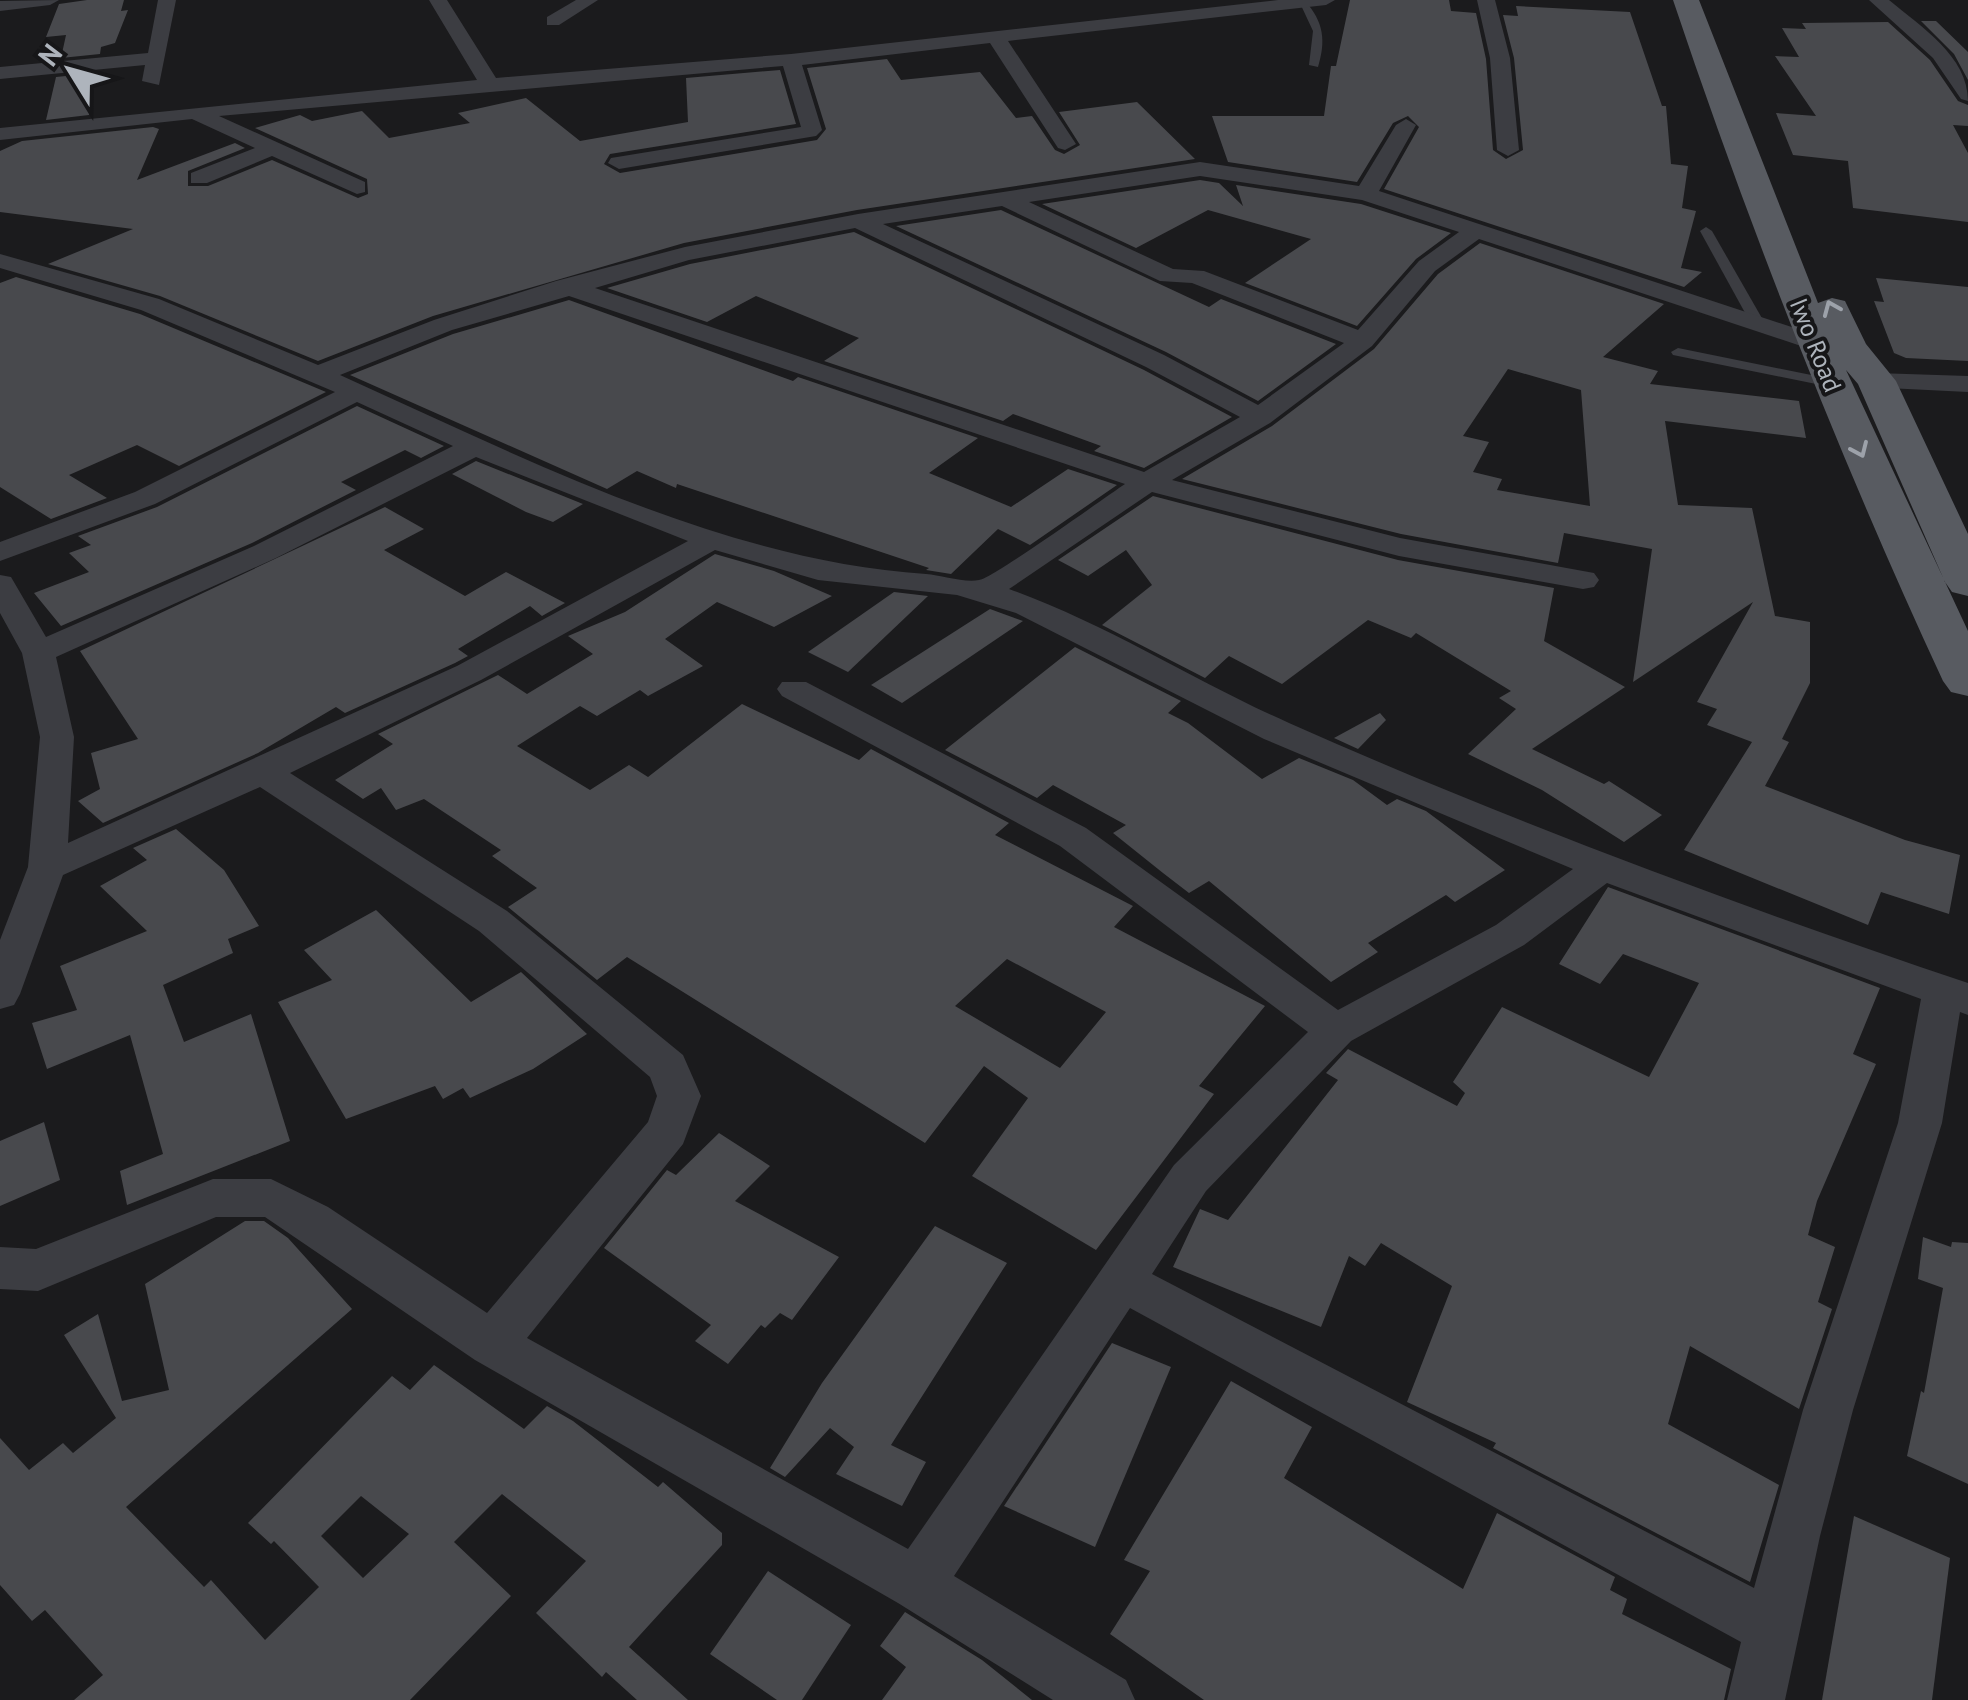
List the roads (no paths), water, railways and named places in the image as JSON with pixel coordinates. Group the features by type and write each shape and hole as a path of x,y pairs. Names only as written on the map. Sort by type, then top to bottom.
{"main road":[{"name":"Iwo Road","path":"1686,0 1754,162 1848,348 1876,381 1968,582"},
{"name":"Iwo Road","path":"1710,0 1754,162 1814,342 1968,680"}],"street":[{"path":"0,6 50,0"},
{"path":"152,84 168,0"},
{"path":"438,0 440,11 455,24 491,86"},
{"path":"552,21 589,0"},
{"path":"0,134 319,99 791,60 1326,0"},
{"path":"1486,0 1502,72 1508,150"},
{"path":"1878,0 1940,54 1968,96"},
{"path":"996,38 1065,144"},
{"path":"0,73 154,58"},
{"path":"620,163 809,132 812,130 791,60"},
{"path":"198,114 357,187"},
{"path":"1366,194 1406,124"},
{"path":"199,178 274,148"},
{"path":"320,373 442,325 685,254 858,220 1200,169 1366,194 1814,342"},
{"path":"1003,198 1169,276 1195,276 1363,340"},
{"path":"858,220 1138,353 1260,417"},
{"path":"984,591 1148,482 1260,417 1363,340 1427,266 1477,230"},
{"path":"0,262 160,308 320,373 473,447 714,538 855,578 984,591 1035,610 1269,728 1602,867 1956,995 1920,1123 1828,1410 1756,1700"},
{"path":"566,286 1148,482 1399,547 1583,580"},
{"path":"1876,381 1968,384"},
{"path":"0,552 146,498 358,391"},
{"path":"38,653 265,552 473,447"},
{"path":"47,867 264,773 569,624 714,538"},
{"path":"0,584 38,653 57,737 47,867 0,994"},
{"path":"794,689 1022,806 1073,838 1336,1030"},
{"path":"264,773 493,921 668,1067 679,1096 667,1131 492,1344"},
{"path":"917,1584 1117,1280 1190,1178 1336,1030 1510,935 1602,867"},
{"path":"0,1268 38,1270 213,1198 271,1198 312,1220 492,1344 917,1584 1106,1700"},
{"path":"1117,1280 1159,1298 1772,1628"}],"lane":[{"path":"1302,3 1318,19 1320,29 1314,64"},
{"path":"1706,231 1756,320"},
{"path":"1678,352 1831,382"}]}
